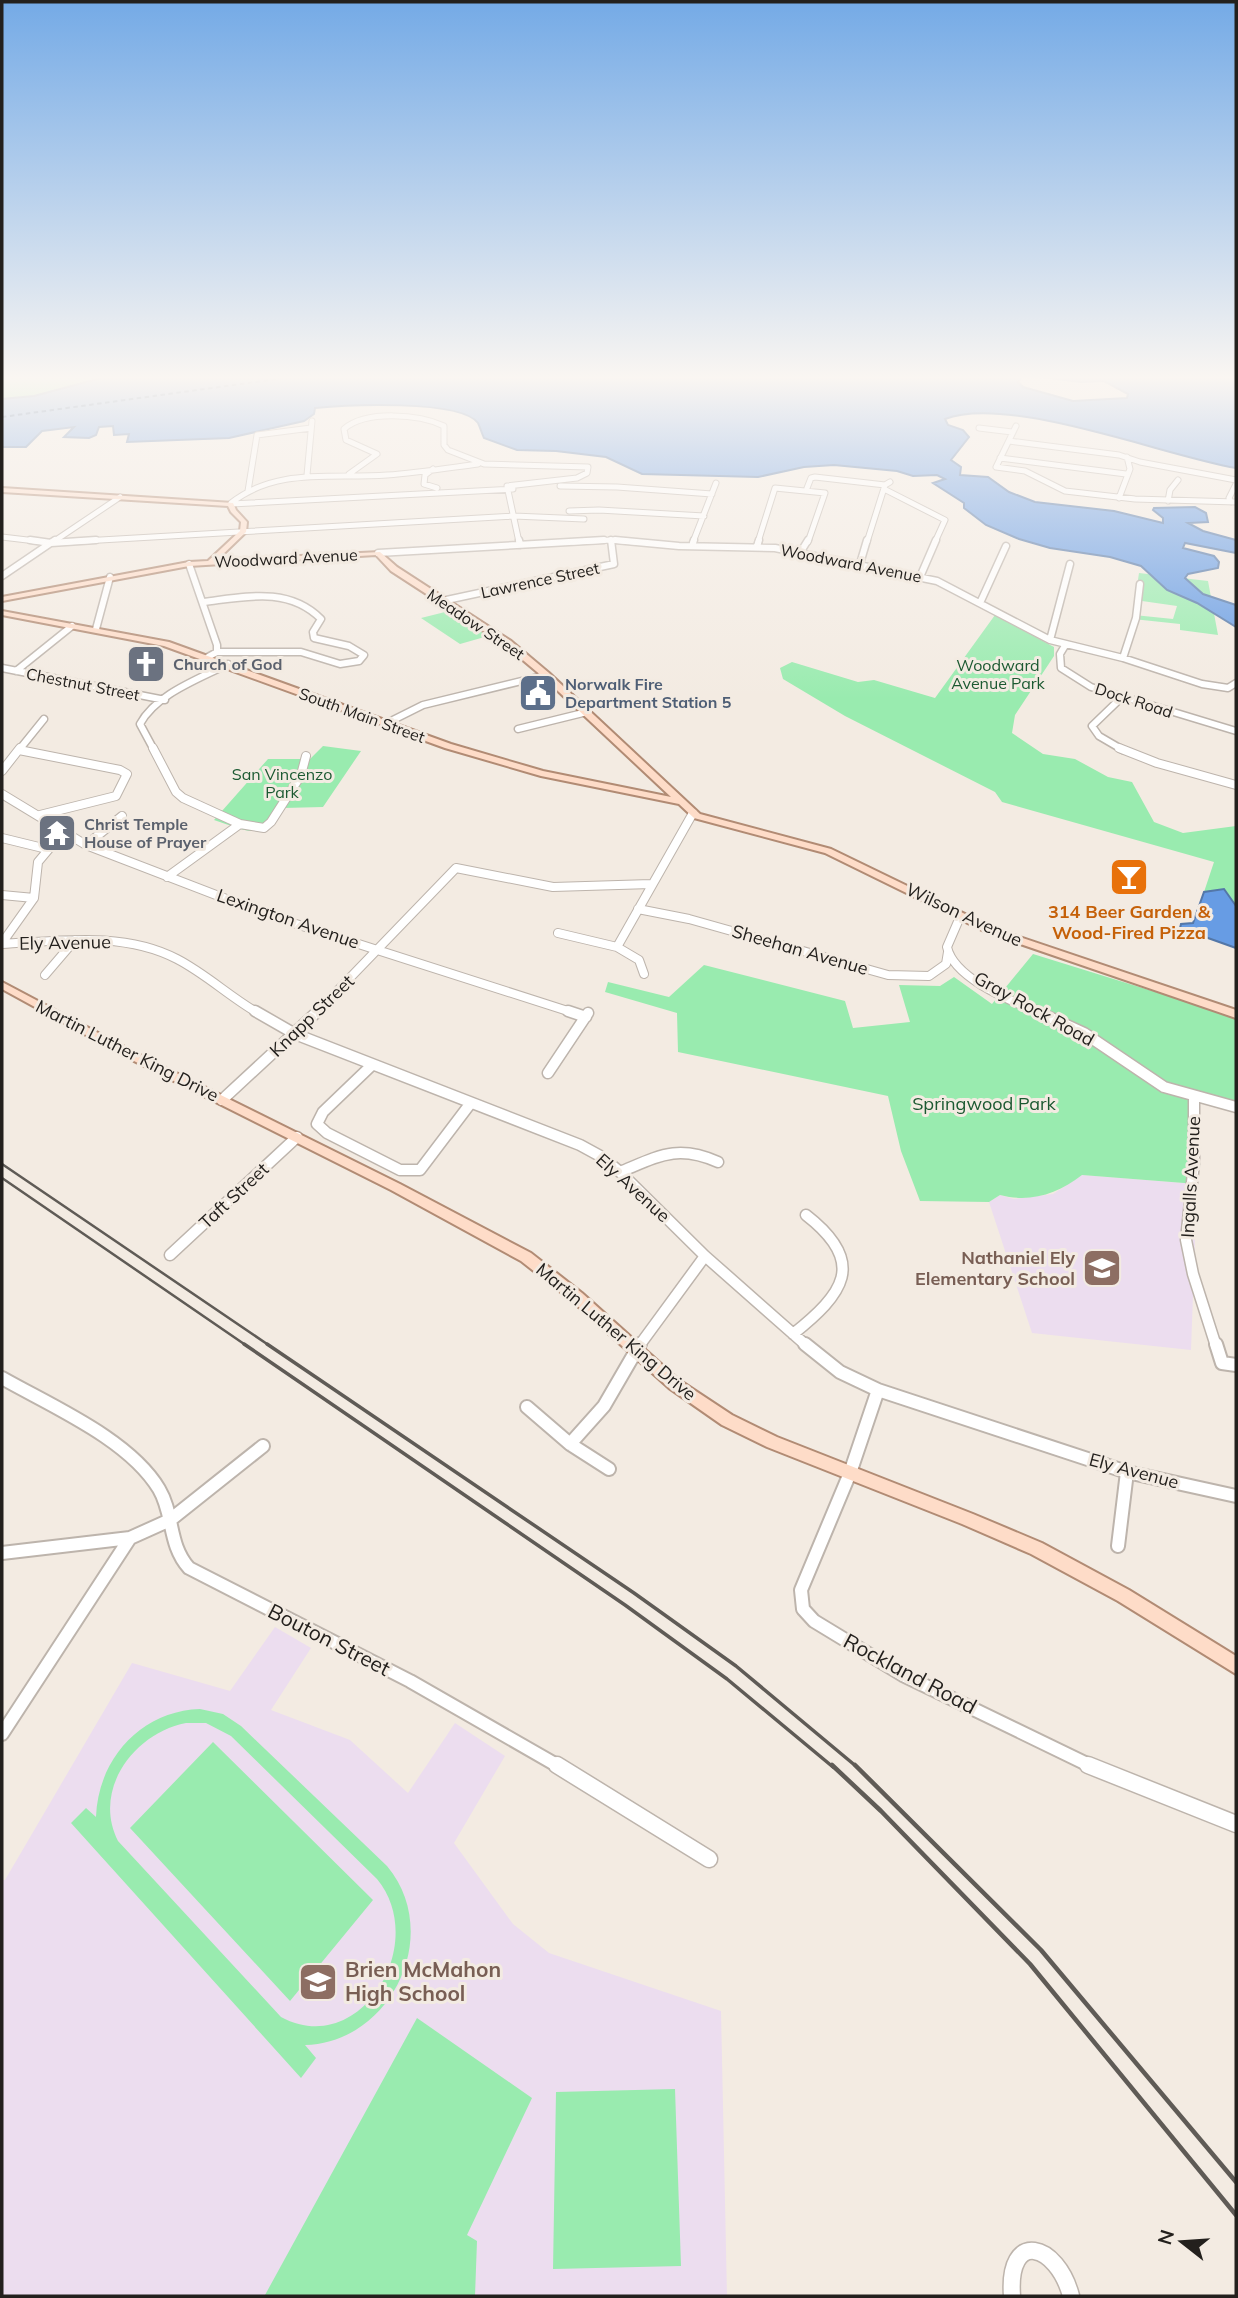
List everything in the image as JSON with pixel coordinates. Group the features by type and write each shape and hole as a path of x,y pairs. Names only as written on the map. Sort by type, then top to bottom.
{"main road":[{"path":"2,490 231,504 233,512 244,522 243,531 211,562"},
{"name":"Woodward Avenue","path":"2,599 189,564 378,553"},
{"name":"Meadow Street","path":"378,553 394,569 508,643 587,712 693,813"},
{"name":"South Main Street","path":"2,613 150,639 228,664 448,746 530,770 683,802"},
{"name":"Wilson Avenue","path":"693,813 712,821 828,851 960,917 1027,944 1236,1014"},
{"name":"Martin Luther King Drive","path":"2,985 88,1035 297,1137 526,1257 561,1281 680,1388 726,1420 776,1444 1060,1559 1132,1598 1236,1666"}],"street":[{"path":"248,491 249,484"},
{"path":"231,504 248,491 273,484"},
{"path":"425,484 426,487 460,488 463,492"},
{"path":"520,544 507,486 522,484"},
{"path":"231,504 600,484"},
{"path":"606,484 648,491 712,494"},
{"path":"692,546 716,484"},
{"path":"807,488 809,484"},
{"path":"880,484 887,485 945,520 920,577"},
{"path":"1049,484 1059,490 1119,498 1233,502"},
{"path":"1119,498 1123,484"},
{"path":"1168,500 1175,484"},
{"path":"1233,502 1229,498 1235,484"},
{"path":"859,567 887,485"},
{"path":"757,546 775,488 807,488 825,493 806,547 800,553"},
{"path":"2,576 120,497"},
{"path":"569,512 599,510 704,516"},
{"path":"2,537 51,543 514,516 584,519"},
{"name":"Woodward Avenue","path":"378,553 611,540 692,546 757,546 943,583 1050,639 1124,658 1202,684 1228,688 1236,682"},
{"name":"Lawrence Street","path":"442,600 614,564 611,540"},
{"path":"980,603 985,598 1006,546"},
{"path":"189,564 204,602 217,652"},
{"path":"1050,639 1070,564"},
{"path":"96,629 110,577"},
{"path":"1124,658 1136,618 1140,584"},
{"path":"204,602 271,596 307,605 321,619 312,634 314,638 349,646 364,655 359,661 340,664 301,652 217,652 208,657"},
{"path":"16,671 72,626"},
{"name":"Dock Road","path":"1066,644 1059,664 1063,671 1091,687 1236,731"},
{"path":"228,664 143,715 140,724 176,792 195,805 240,824 260,829 268,825 301,775 306,756"},
{"name":"Chestnut Street","path":"2,668 165,700"},
{"path":"386,724 423,705 546,675"},
{"path":"1121,698 1092,726 1100,738 1161,765 1236,785"},
{"path":"518,729 587,712"},
{"path":"2,771 44,719"},
{"path":"19,750 120,770 127,774 116,796 40,815"},
{"name":"Lexington Avenue","path":"2,794 86,845 167,877 268,915 587,1015 548,1073"},
{"path":"617,947 693,813"},
{"path":"86,845 122,816"},
{"path":"167,877 240,824"},
{"path":"2,943 34,898 37,889 35,872 47,849 64,831"},
{"path":"2,838 47,849"},
{"name":"Knapp Street","path":"222,1100 295,1034 456,868 554,887 651,884"},
{"path":"2,895 34,898"},
{"name":"Sheehan Avenue","path":"638,909 727,929 888,975 929,976 946,964 948,952"},
{"path":"948,952 948,939 960,917"},
{"path":"558,933 617,947 639,960 644,974"},
{"path":"45,975 75,940"},
{"name":"Ely Avenue","path":"2,943 117,941 177,959 233,998 295,1034 580,1145 602,1157 705,1256 840,1372 878,1390 1127,1472 1236,1496"},
{"name":"Gray Rock Road","path":"948,952 956,964 974,979 1007,999 1086,1035 1146,1077 1194,1097 1236,1107"},
{"path":"372,1065 323,1112 317,1124 322,1130 400,1170 415,1171 429,1160 470,1104"},
{"name":"Ingalls Avenue","path":"1194,1097 1194,1163 1186,1240 1193,1274 1222,1363 1236,1365"},
{"name":"Taft Street","path":"170,1255 297,1137"},
{"path":"620,1172 677,1150 697,1151 718,1162"},
{"path":"793,1334 824,1308 840,1287 842,1258 822,1226 806,1215"},
{"path":"570,1444 604,1406 636,1350 705,1256"},
{"name":"Bouton Street","path":"2,1378 103,1436 139,1466 159,1489 170,1520 178,1559 188,1568 410,1681 524,1744 709,1859"},
{"name":"Rockland Road","path":"878,1390 850,1473 801,1590 803,1609 814,1621 903,1675 1074,1759 1236,1825"},
{"path":"527,1407 570,1444 609,1469"},
{"path":"2,1553 130,1538 170,1520 263,1446"},
{"path":"1118,1546 1127,1472"},
{"path":"2,1734 130,1538"},
{"path":"1012,2296 1010,2272 1015,2260 1032,2250 1043,2251 1062,2267 1069,2280 1072,2296"}],"shaded area":[{"name":"Nathaniel Ely Elementary School","path":"1082,1175 1197,1184 1191,1350 1032,1333 989,1202 1000,1195 1014,1199 1053,1194"},
{"name":"Brien McMahon High School","path":"275,1627 311,1648 271,1710 350,1740 408,1793 455,1723 505,1756 454,1843 513,1924 549,1953 721,2011 727,2296 2,2296 2,1880 5,1880 132,1663 230,1691"}],"green space":[{"path":"1139,573 1208,581 1218,635 1180,630 1180,624 1133,619 1134,615 1173,619 1177,606 1135,600"},
{"path":"449,611 488,636 460,644 421,618"},
{"name":"Woodward Avenue Park","path":"995,615 1054,647 1054,656 1015,715 1012,733 1043,754 1075,759 1108,777 1132,782 1154,822 1183,833 1236,826 1236,906 1224,890 1204,892 1214,862 1002,802 995,792 845,716 783,679 780,668 792,662 858,682 874,680 935,698"},
{"name":"San Vincenzo Park","path":"323,746 361,751 323,807 283,808 266,825 253,831 214,820 268,759 310,759"},
{"name":"Springwood Park","path":"1033,954 1236,1017 1236,1102 1200,1092 1197,1184 1082,1175 1053,1192 1033,1197 1000,1195 989,1202 920,1201 901,1151 888,1096 678,1052 677,1013 605,992 608,982 669,997 704,965 845,1001 853,1028 910,1022 899,985 940,986 954,977 992,1004"},
{"path":"200,1709 223,1714 241,1726 387,1866 403,1893 410,1922 409,1952 400,1980 384,2005 362,2026 336,2040 305,2045 316,2058 301,2078 71,1823 86,1808 96,1817 105,1776 114,1758 127,1742 159,1719","holes":["186,1723 206,1723 231,1736 377,1879 391,1905 396,1934 391,1962 379,1988 361,2009 337,2023 310,2026 281,2017 118,1841 111,1822 110,1802 114,1784 123,1767 135,1751 150,1738"]},
{"path":"213,1742 373,1900 290,2001 130,1828"},
{"path":"417,2018 532,2098 467,2235 477,2241 475,2296 266,2296 265,2295"},
{"path":"675,2089 681,2266 553,2269 556,2092"}],"water":[{"path":"935,484 998,484 1009,492 1035,502 1114,511 1163,523 1163,518 1154,508 1195,507 1206,513 1208,522 1188,523 1203,531 1236,540 1236,553 1185,543 1183,548 1214,556 1219,562 1218,568 1188,574 1185,578 1203,594 1236,605 1236,627 1197,603 1167,590 1141,566 1019,539 986,525 964,508 964,503"},
{"path":"1224,889 1236,906 1236,948 1180,928 1181,924 1193,923 1204,892"}],"railway":[{"path":"2,1164 270,1346"},
{"path":"2,1178 247,1346"},
{"path":"244,1344 625,1605 727,1679 833,1767"},
{"path":"267,1344 634,1593 736,1666 857,1767"},
{"path":"832,1765 881,1811 1030,1964 1236,2215"},
{"path":"855,1765 1041,1950 1236,2182"}],"place":[{"name":"Church of God","path":"146,664"},
{"name":"Norwalk Fire Department Station 5","path":"538,693"},
{"name":"Christ Temple House of Prayer","path":"57,833"},
{"name":"314 Beer Garden & Wood-Fired Pizza","path":"1129,877"},
{"name":"Nathaniel Ely Elementary School","path":"1102,1268"},
{"name":"Brien McMahon High School","path":"318,1982"}]}
